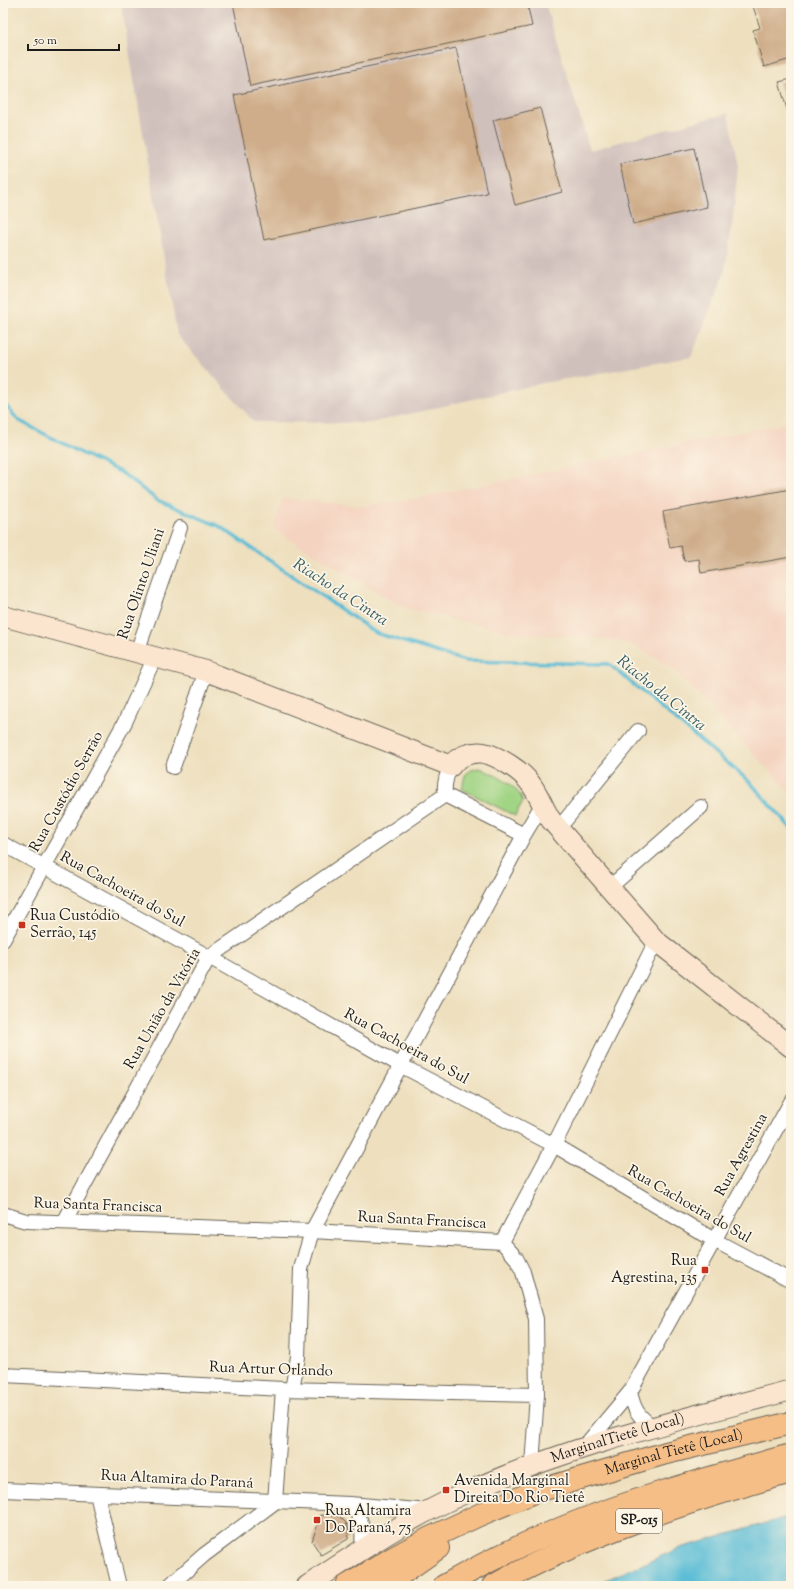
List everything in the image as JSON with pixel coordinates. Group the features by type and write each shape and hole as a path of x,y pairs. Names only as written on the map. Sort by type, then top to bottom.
{"highway":[{"name":"Marginal Tietê (Local)","path":"534,1492 666,1454 791,1423"},
{"path":"444,1586 472,1570 541,1537 592,1517 696,1482 791,1455"},
{"name":"SP-015","path":"493,1586 516,1573 586,1541 675,1507 791,1472"},
{"path":"348,1586 393,1558 430,1538 534,1492"},
{"path":"384,1586 444,1543 534,1492"}],"street":[{"name":"Rua Olinto Uliani","path":"146,654 180,528"},
{"path":"3,616 146,654 206,672 451,766"},
{"name":"Rua Custódio Serrão","path":"3,940 124,722 146,654"},
{"path":"173,767 206,672"},
{"path":"559,828 638,730"},
{"path":"524,835 445,795 447,773 454,762 464,755 484,753 515,768 530,782 551,820 656,941 791,1047"},
{"name":"Rua União da Vitória","path":"64,1222 209,957 445,795"},
{"path":"169,1586 204,1555 275,1502 287,1389 298,1357 301,1269 312,1231 524,835 542,805"},
{"path":"610,887 701,807"},
{"name":"Rua Cachoeira do Sul","path":"3,844 209,957 400,1065 554,1145 714,1240 791,1281"},
{"name":"Rua Santa Francisca","path":"3,1214 26,1221 312,1231 502,1242 554,1145 656,941"},
{"name":"Rua Agrestina","path":"584,1447 630,1392 791,1102"},
{"path":"502,1242 516,1258 523,1272 536,1318 537,1395 532,1465"},
{"name":"Rua Artur Orlando","path":"3,1375 287,1389 537,1395"},
{"name":"MarginalTietê (Local)","path":"307,1586 362,1550 428,1511 468,1491 532,1465 584,1447 653,1427 791,1390"},
{"path":"630,1392 633,1406 640,1417 653,1427"},
{"name":"Rua Altamira do Paraná","path":"3,1490 350,1504 428,1511"},
{"path":"97,1494 119,1586"},
{"path":"350,1504 358,1512 362,1523 362,1550"}],"shaded area":[{"path":"121,3 545,3 590,150 728,113 738,166 732,226 724,275 691,357 543,383 370,423 254,422 177,335"},
{"path":"791,422 791,793 672,668 631,644 595,638 508,632 402,607 274,530 282,498 360,506 398,502"}],"green space":[{"path":"479,768 492,773 505,781 520,795 523,801 515,816 462,789 465,775 471,770"}],"water":[{"path":"791,1516 791,1586 592,1586 680,1548"}],"building":[{"path":"233,3 527,3 532,26 250,86"},
{"path":"752,3 791,3 791,59 764,67 753,30 760,28"},
{"path":"456,48 487,193 264,240 234,95"},
{"path":"791,79 791,123 779,82"},
{"path":"540,108 562,192 515,205 493,120"},
{"path":"694,148 707,207 633,224 620,164"},
{"path":"791,489 791,557 701,573 699,559 684,561 681,546 670,548 663,512"},
{"path":"791,591 791,608 790,608 787,592"},
{"path":"321,1515 339,1516 346,1523 349,1531 348,1539 321,1555 312,1541"}],"waterway":[{"name":"Riacho da Cintra","path":"3,402 18,420 122,473 157,500 219,526 376,633 465,661 609,664 750,782 791,828"}],"place":[{"name":"Rua Custódio Serrão, 145","path":"22,925"},
{"name":"Rua Agrestina, 135","path":"705,1270"},
{"name":"Avenida Marginal Direita Do Rio Tietê","path":"446,1490"},
{"name":"Rua Altamira Do Paraná, 75","path":"317,1520"}]}
